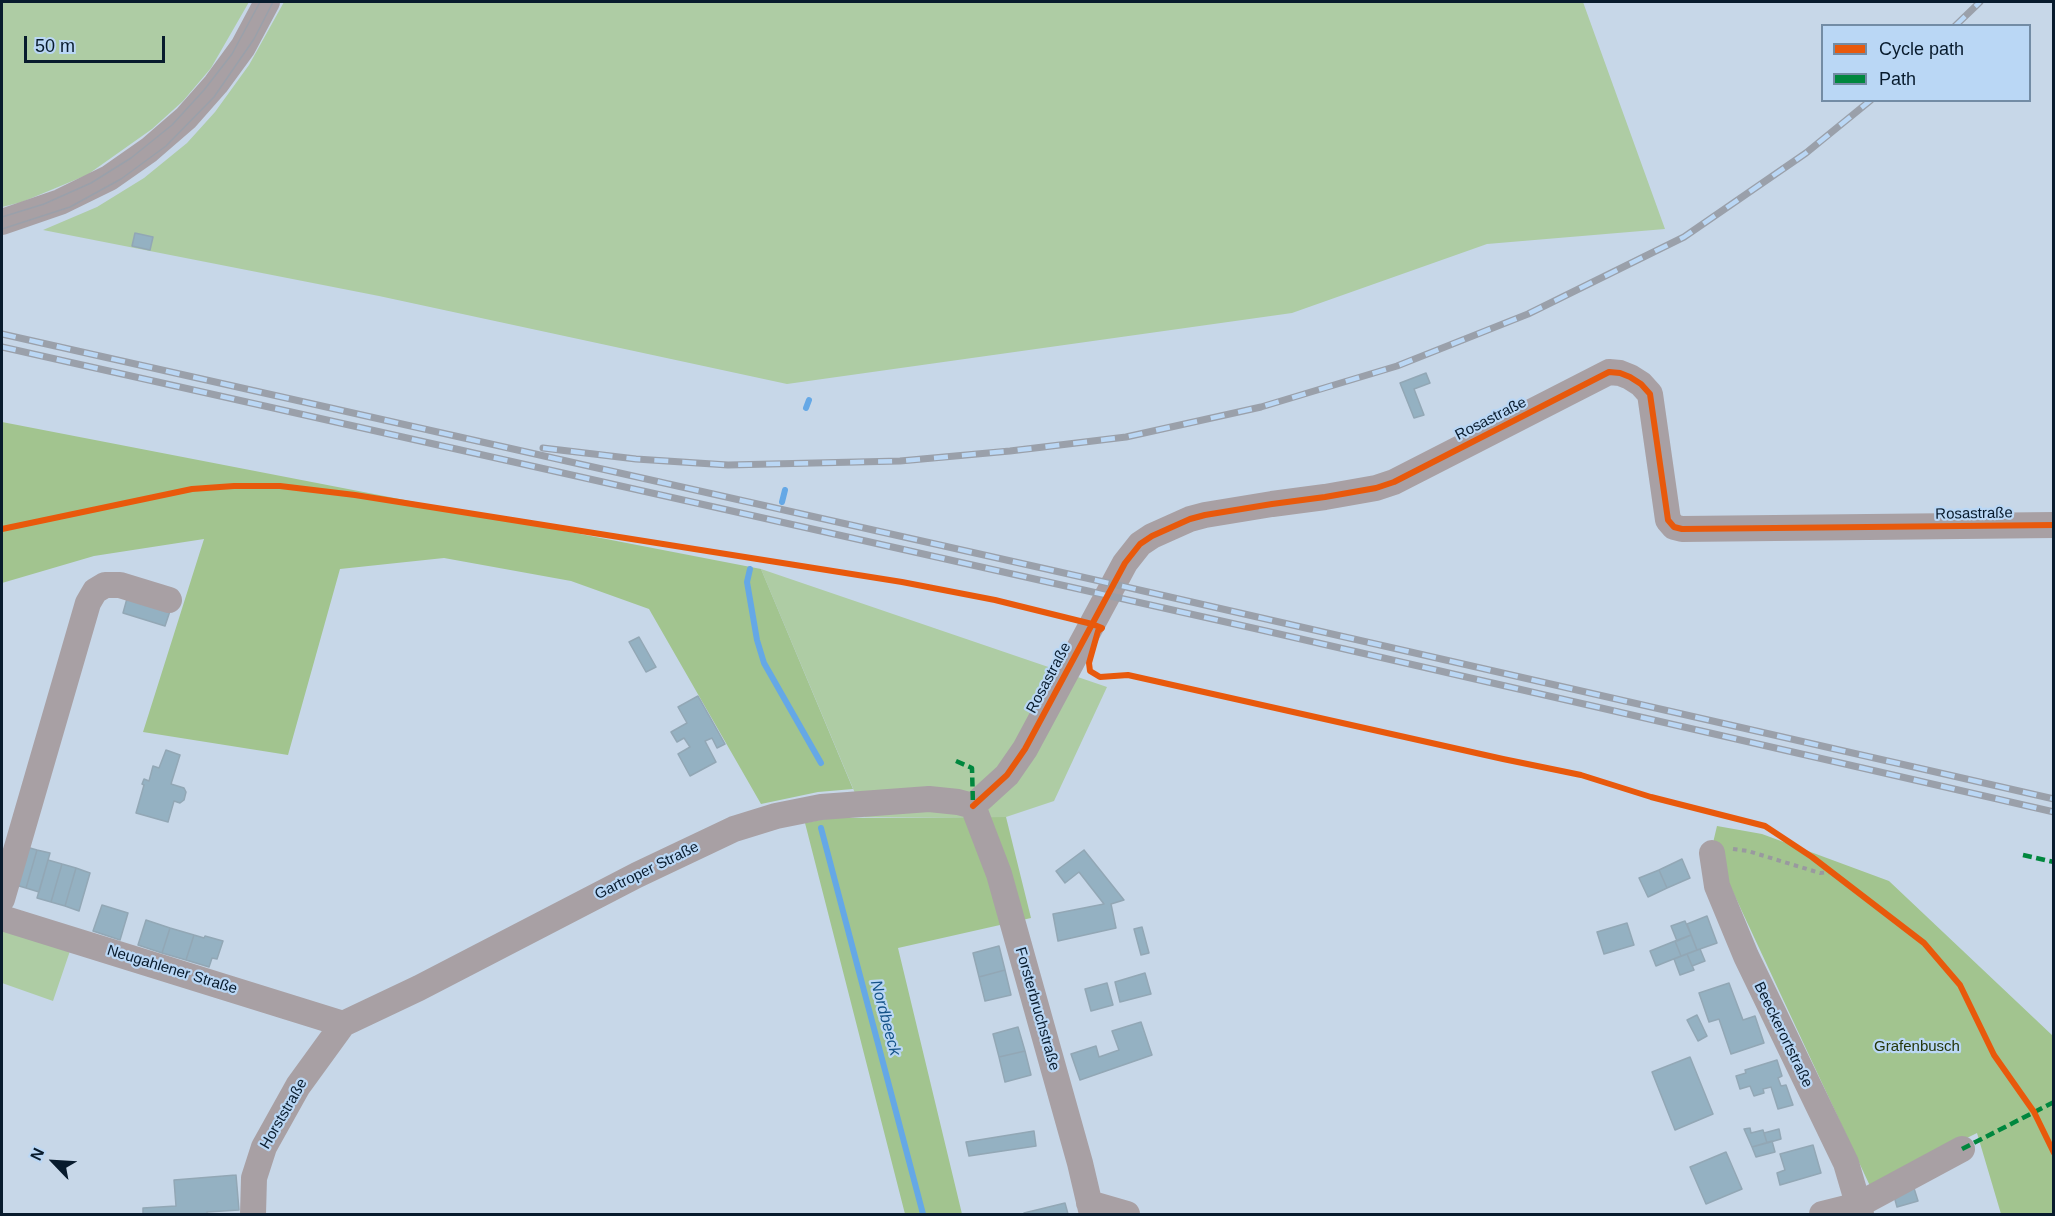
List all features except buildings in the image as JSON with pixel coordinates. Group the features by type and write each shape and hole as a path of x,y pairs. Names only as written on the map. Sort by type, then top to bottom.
{"street":[{"path":"2,222 60,202 90,188 109,178 149,150 186,118 216,84 243,47 267,2"},
{"name":"Rosastraße","path":"973,806 1007,775 1025,749 1125,563 1140,544 1190,519 1206,515 1376,488 1394,482 1609,372 1620,372 1630,377 1650,394 1668,520 1674,527 1682,529 2054,525"},
{"path":"2,899 88,603 95,591 105,585 120,585 169,600"},
{"name":"Gartroper Straße","path":"343,1024 419,988 637,875 734,829 776,816 821,807 929,799 973,806"},
{"name":"Forsterbruchstraße","path":"973,806 999,874 1080,1163 1090,1209"},
{"name":"Beeckerortstraße","path":"1712,854 1717,886 1778,1025 1846,1163 1860,1210"},
{"name":"Neugahlener Straße","path":"2,918 343,1024"},
{"name":"Horststraße","path":"252,1215 254,1178 264,1147 298,1086 343,1024"},
{"path":"1822,1215 1860,1210 1962,1149"},
{"path":"1090,1209 1127,1215"}],"path":[{"path":"1712,854 1735,849 1820,873 1831,872"}],"green space":[{"path":"2,2 249,2 211,68 183,101 152,129 87,175 22,202 2,207"},
{"path":"284,2 1583,2 1665,229 1487,244 1292,313 787,384 379,296 43,230 97,207 144,178 187,143 215,112 249,65"},
{"path":"2,422 761,569 853,789 818,792 761,804 649,609 571,581 444,558 340,569 288,755 143,732 204,539 94,556 2,583"},
{"path":"761,569 1107,687 1054,801 1006,817 865,817"},
{"path":"1006,817 1031,918 898,948 962,1214 905,1214 805,823 830,818"},
{"name":"Grafenbusch","path":"1717,826 1762,834 1889,881 2053,1036 2053,1214 2001,1214 1977,1133 1870,1186 1712,847"},
{"path":"2,926 71,948 53,1001 2,983"}],"waterway":[{"name":"Nordbeeck","path":"806,408 809,400"},
{"name":"Nordbeeck","path":"782,502 785,490"},
{"name":"Nordbeeck","path":"750,569 747,582 757,640 764,663 821,763"},
{"name":"Nordbeeck","path":"821,828 923,1214"}],"tram line":[{"path":"2,217 44,204 91,183 131,158 172,125 204,90 232,54 260,2"},
{"path":"2,229 70,207 121,179 166,146 214,97 254,39 273,2"}],"railway":[{"path":"1957,24 1980,2"},
{"path":"543,448 636,459 728,465 900,461 1126,437 1261,407 1397,366 1528,314 1684,237 1806,153 1869,102"},
{"path":"2,334 2054,799"},
{"path":"2,347 1266,631 2054,812"}],"marked path":[{"path":"956,761 972,768 973,806"},
{"path":"2023,855 2054,862"},
{"path":"1962,1149 2054,1102"}],"cycle path":[{"path":"973,806 1007,775 1025,749 1125,563 1140,544 1190,519 1205,515 1325,497 1376,488 1394,482 1609,372 1630,377 1650,394 1668,520 1674,527 1682,529 2054,525"},
{"path":"2,529 192,489 280,486 355,495 902,582 995,600 1102,628 1098,631 1089,663 1090,671 1100,677 1128,675 1581,775 1651,797 1765,826 1812,857 1924,943 1960,985 1994,1055 2034,1112 2054,1153"}]}
